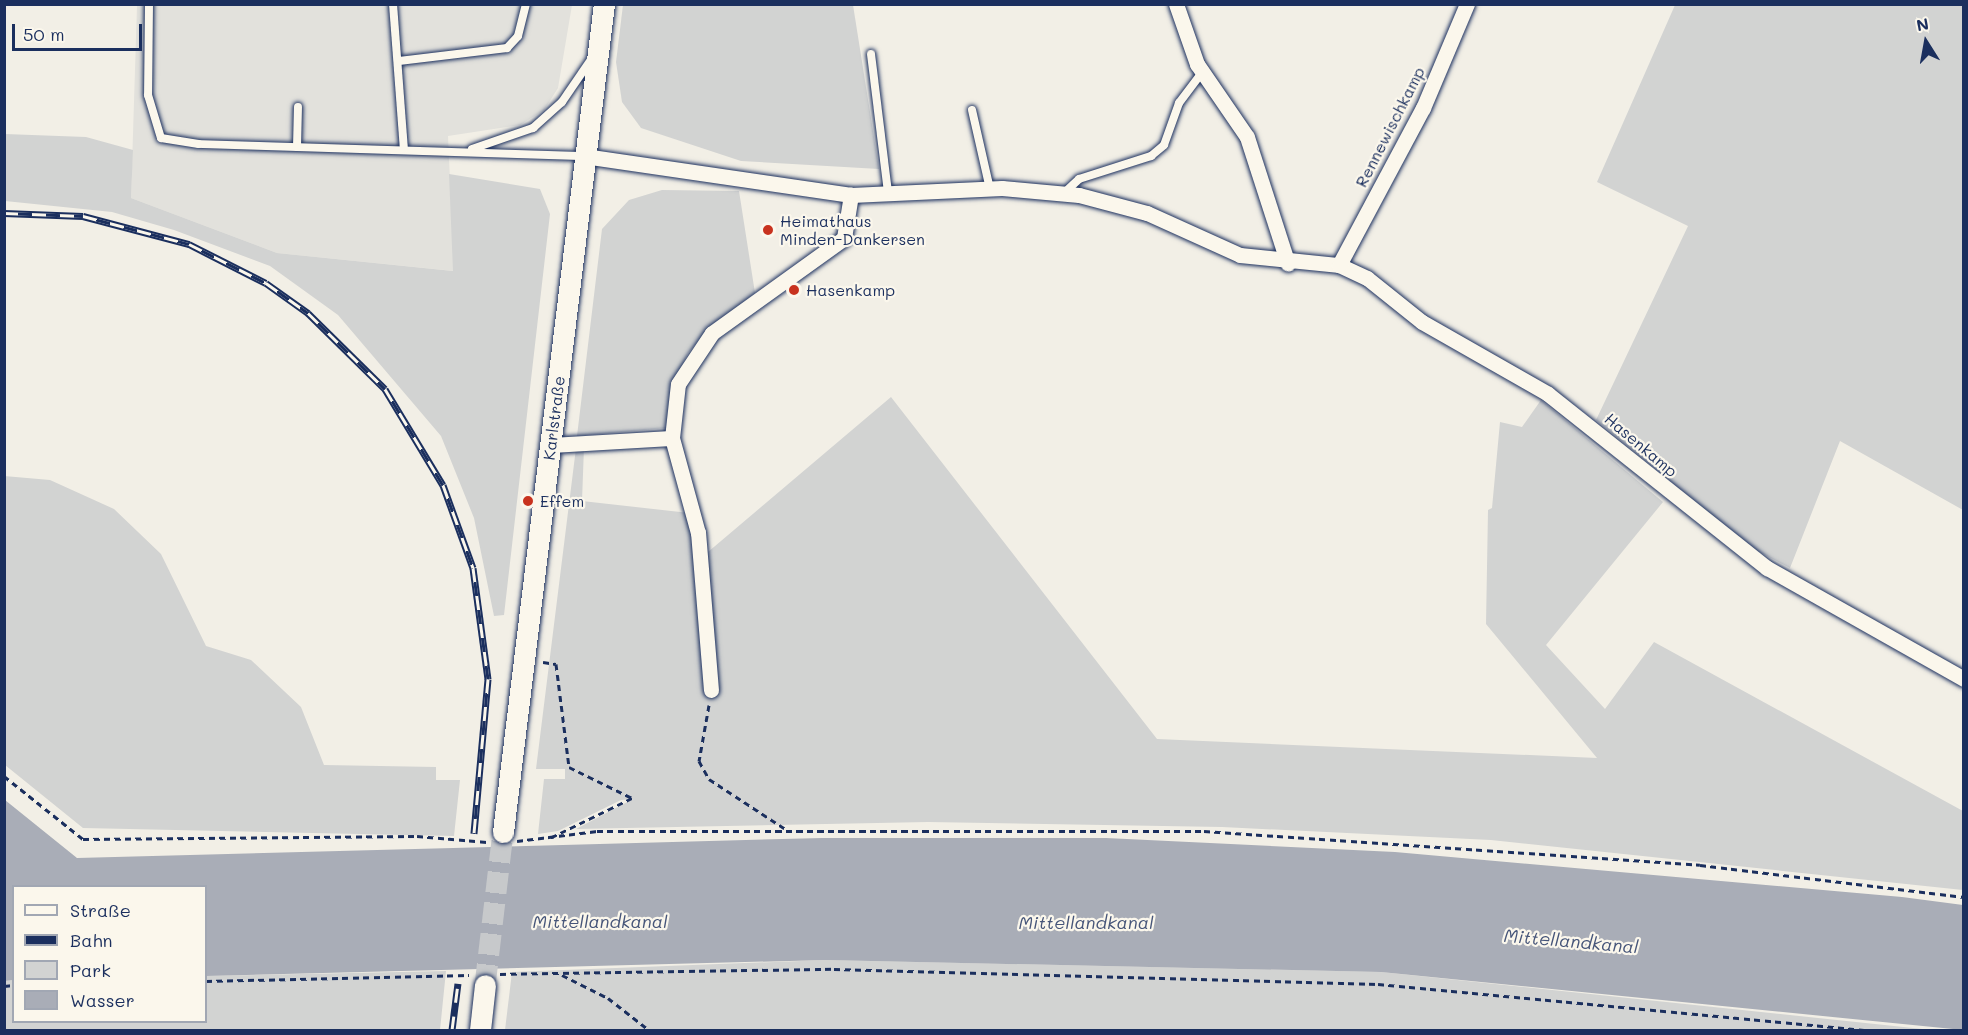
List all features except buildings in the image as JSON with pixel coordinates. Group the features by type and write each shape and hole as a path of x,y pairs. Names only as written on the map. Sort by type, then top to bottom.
{"street":[{"name":"Karlstraße","path":"505,838 584,156 604,4"},
{"path":"1176,4 1202,72 1247,137 1288,264"},
{"name":"Rennewischkamp","path":"1339,265 1423,108 1467,4"},
{"name":"Hasenkamp","path":"584,156 851,195 990,189 1063,194 1147,213 1239,255 1288,264 1339,265 1367,278 1422,322 1548,394 1767,568 1964,679"},
{"path":"711,690 698,533 672,438 678,384 691,359 737,312 844,238 851,195"},
{"path":"550,446 672,438"},
{"path":"480,1030 487,978"}],"lane":[{"path":"149,4 147,95 161,138 297,147 584,156"},
{"path":"393,4 404,149"},
{"path":"399,61 507,48 518,36 526,4"},
{"path":"465,151 534,128 562,102 598,50"},
{"path":"871,54 888,193"},
{"path":"1063,194 1078,178 1151,156 1164,145 1179,103 1202,72"},
{"path":"297,147 298,107"},
{"path":"972,110 990,189"}],"path":[{"path":"544,841 632,798 569,767 556,664 547,662"},
{"path":"711,690 699,761 709,779 785,829"},
{"path":"4,776 83,839 417,836 544,841 597,831 785,829 1204,831 1413,841 1700,865 1964,897"},
{"path":"207,981 487,978 560,974 834,969 1378,984 1866,1030"},
{"path":"560,974 608,998 649,1030"}],"shaded area":[{"path":"137,5 572,5 558,88 544,110 520,125 448,136 454,271 277,253 131,198"}],"green space":[{"path":"623,5 853,5 879,169 741,161 641,128 622,102 616,62"},
{"path":"1675,5 1963,5 1963,510 1840,441 1790,568 1750,547 1596,420 1688,226 1597,182"},
{"path":"5,134 86,137 133,150 131,198 277,253 453,271 449,174 540,189 550,214 504,615 494,616 474,518 441,436 338,315 270,266 174,230 112,212 5,201"},
{"path":"662,190 739,191 755,293 711,326 688,353 676,377 666,428 577,436 602,229 629,200"},
{"path":"891,397 1157,739 1597,758 1486,624 1488,510 1492,508 1500,422 1522,427 1541,400 1663,502 1546,645 1605,709 1654,642 1963,811 1963,890 1491,840 1222,827 928,822 576,829 633,799 621,800 558,831 538,834 544,779 565,779 565,769 536,769 576,448 584,447 582,501 698,514 708,552"},
{"path":"4,476 50,480 114,509 161,554 206,646 251,660 301,707 324,765 436,767 436,780 460,780 454,836 83,828 5,765"},
{"path":"826,960 1381,972 1932,1030 505,1030 512,972"},
{"path":"446,971 440,1030 5,1030 4,981 12,980 12,1023 207,1023 207,976"}],"water":[{"name":"Mittellandkanal","path":"5,800 77,858 822,838 1106,838 1395,852 1902,897 1963,905 1963,1030 1381,972 826,960 207,976 207,885 12,885 12,980 5,981"}],"tunnel":[{"path":"485,985 503,832"}],"railway":[{"path":"4,213 83,216 189,244 266,283 308,313 385,389 443,485 473,568 488,679 474,833"},
{"path":"452,1030 458,983"}],"place":[{"name":"Heimathaus Minden-Dankersen","path":"768,230"},
{"name":"Hasenkamp","path":"794,290"},
{"name":"Effem","path":"528,501"}]}
